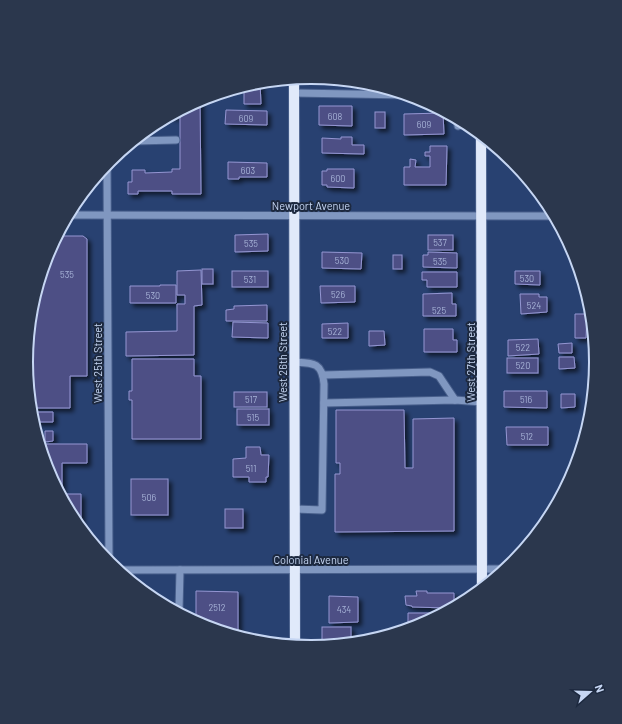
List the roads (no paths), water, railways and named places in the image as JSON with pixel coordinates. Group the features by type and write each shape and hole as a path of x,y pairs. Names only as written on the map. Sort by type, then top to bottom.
{"main road":[{"name":"West 26th Street","path":"294,85 295,639"},
{"name":"West 27th Street","path":"481,142 482,581"}],"street":[{"path":"294,93 388,95"},
{"path":"142,141 176,140"},
{"name":"West 25th Street","path":"107,173 108,552"},
{"name":"Newport Avenue","path":"75,216 547,216"},
{"path":"294,362 317,365 320,368 323,375 324,403 322,510 295,509"},
{"path":"323,375 430,372 439,376 455,400"},
{"path":"324,403 455,400 482,402"},
{"name":"Colonial Avenue","path":"127,570 496,569"},
{"path":"179,607 180,570"}]}
